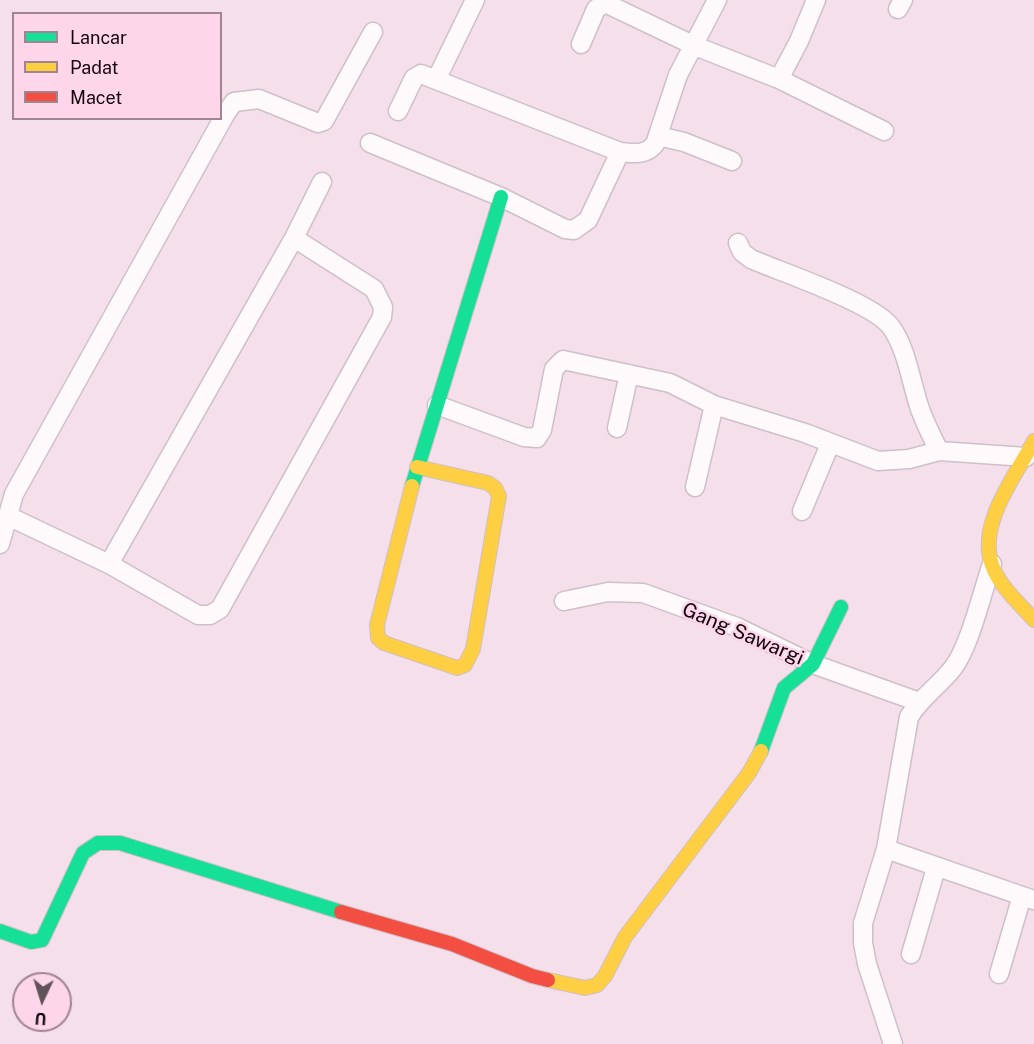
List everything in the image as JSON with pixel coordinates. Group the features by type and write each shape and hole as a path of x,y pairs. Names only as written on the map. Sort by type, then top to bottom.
{"street":[{"path":"436,80 475,0"},
{"path":"398,111 417,75 436,80 620,152 641,154 649,151 658,136 678,75 717,0"},
{"path":"778,79 799,41 816,0"},
{"path":"581,44 596,9 605,3 695,46 778,79 884,131"},
{"path":"0,544 8,516 7,490 234,102 259,99 318,123 324,121 373,32"},
{"path":"658,136 684,142 732,161"},
{"path":"370,142 501,197 565,229 574,230 588,220 620,152"},
{"path":"109,564 294,238 322,182"},
{"path":"417,467 488,483 495,488 499,496 473,650 465,665 457,668 384,643 378,638 376,632 392,560 417,467 501,197"},
{"path":"8,516 109,564 198,615 210,615 220,609 382,317 383,307 374,289 294,238"},
{"path":"738,243 742,252 751,259 833,292 883,318 891,327 900,345 921,412 939,451"},
{"path":"437,405 532,439 537,438 542,430 554,369 563,360 670,383 714,405 879,461 909,459 939,451 1030,449 998,508 992,532 992,564 961,654 953,668 919,702 909,717 886,849 863,923 863,943 893,1044"},
{"path":"617,428 629,374"},
{"path":"695,487 714,405"},
{"path":"802,511 830,444"},
{"path":"992,564 1012,596 1034,620"},
{"name":"Gang Sawargi","path":"564,601 608,592 644,593 737,627 813,663 919,702"},
{"path":"0,931 31,942 42,940 83,853 98,843 120,843 257,887 452,944 532,976 585,988 597,985 605,976 625,937 749,773 760,755 784,688 813,663 841,607"},
{"path":"886,849 1028,898 999,974"},
{"path":"911,954 936,868"}],"traffic: fast":[{"path":"412,486 501,197"},
{"path":"761,751 784,688 813,664 841,607"},
{"path":"0,931 31,942 42,940 83,853 98,843 120,843 341,912"}],"traffic: slow":[{"path":"1034,441 1001,500 990,533 989,549 995,573 1010,594 1034,620"},
{"path":"412,486 377,625 378,638 384,643 457,668 465,665 473,649 499,496 495,488 488,483 417,467"},
{"path":"548,980 585,988 597,985 605,976 625,937 749,773 761,751"}],"traffic: jam":[{"path":"341,912 452,944 532,976 548,980"}]}
